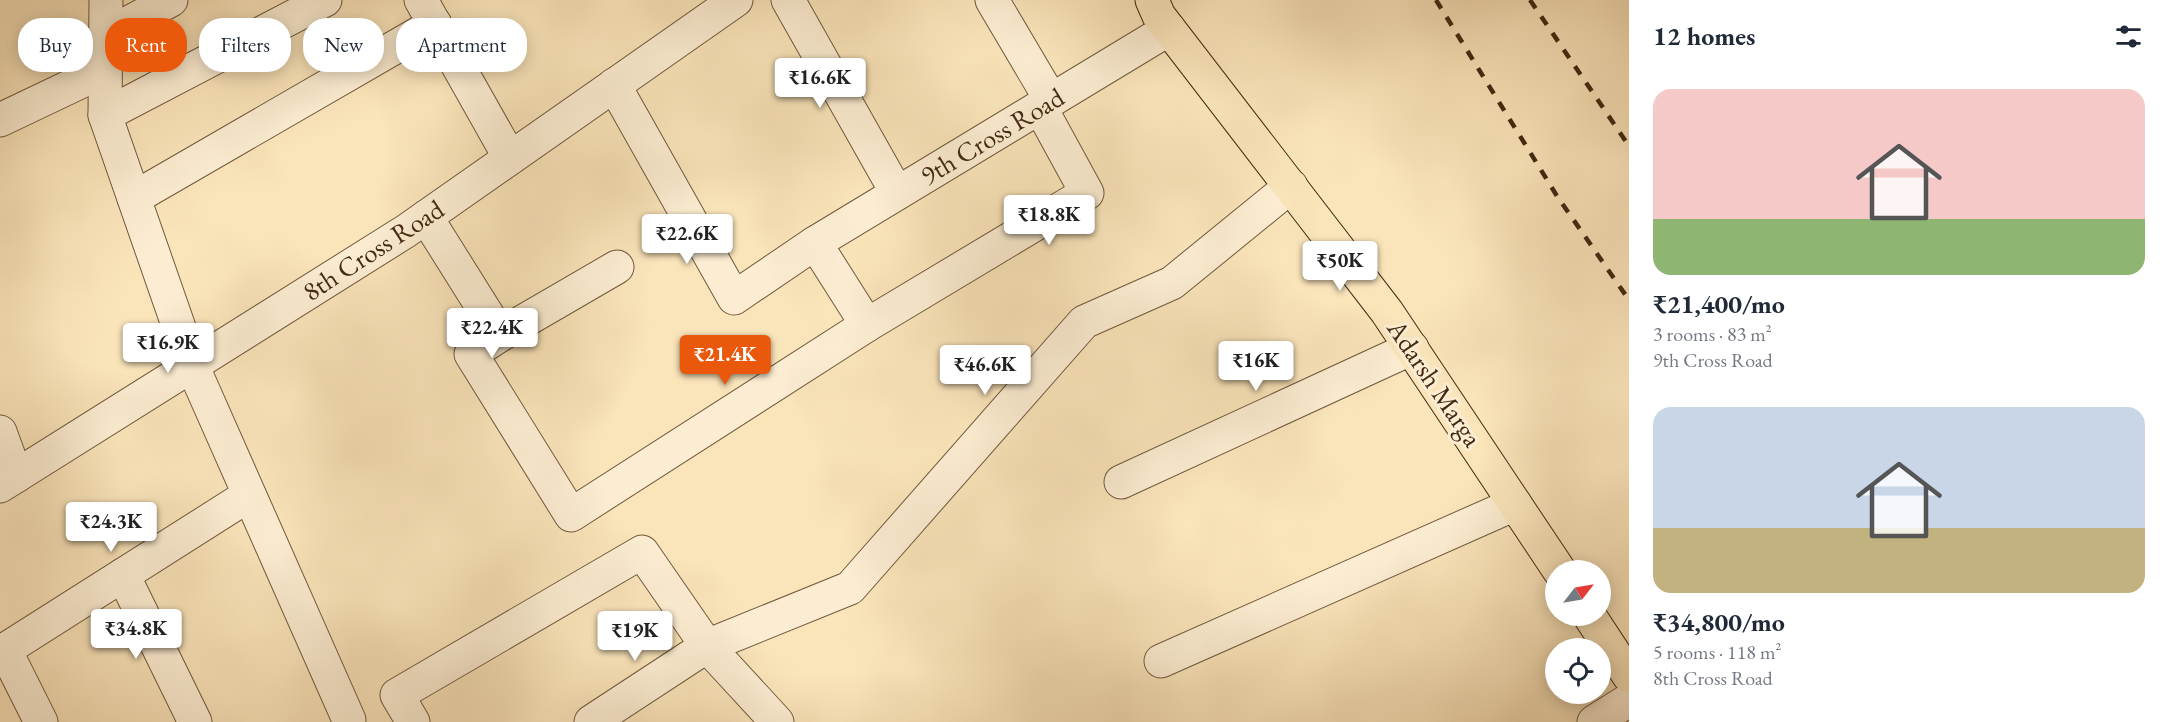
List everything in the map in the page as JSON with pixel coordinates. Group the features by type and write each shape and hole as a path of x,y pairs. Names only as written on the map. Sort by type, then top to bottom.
{"main road":[{"name":"Adarsh Marga","path":"1152,0 1159,16 1387,312 1552,560"},
{"path":"1596,626 1629,676"}],"street":[{"path":"106,0 106,18"},
{"path":"138,18 171,0"},
{"path":"105,115 326,0"},
{"name":"8th Cross Road","path":"8,481 426,217 736,0"},
{"path":"788,0 897,194"},
{"path":"618,267 471,354 572,515 867,325 1087,193 1046,103 992,0"},
{"path":"134,198 428,12 510,158"},
{"name":"9th Cross Road","path":"614,85 734,298 815,243 1170,29"},
{"path":"0,120 105,70"},
{"path":"105,72 105,115 192,365 349,720"},
{"path":"591,722 707,646 850,588 1083,322 1172,283 1291,186"},
{"path":"426,217 500,335"},
{"path":"815,243 867,325"},
{"path":"1121,482 1412,348"},
{"path":"0,432 8,481"},
{"path":"41,722 2,652 249,495"},
{"path":"1161,661 1515,504"},
{"path":"413,722 396,695 642,552 707,646 777,722"},
{"path":"123,575 195,722"},
{"path":"1594,722 1629,700"}],"railway":[{"path":"1436,0 1557,196 1629,300"},
{"path":"1530,0 1629,146"}]}
